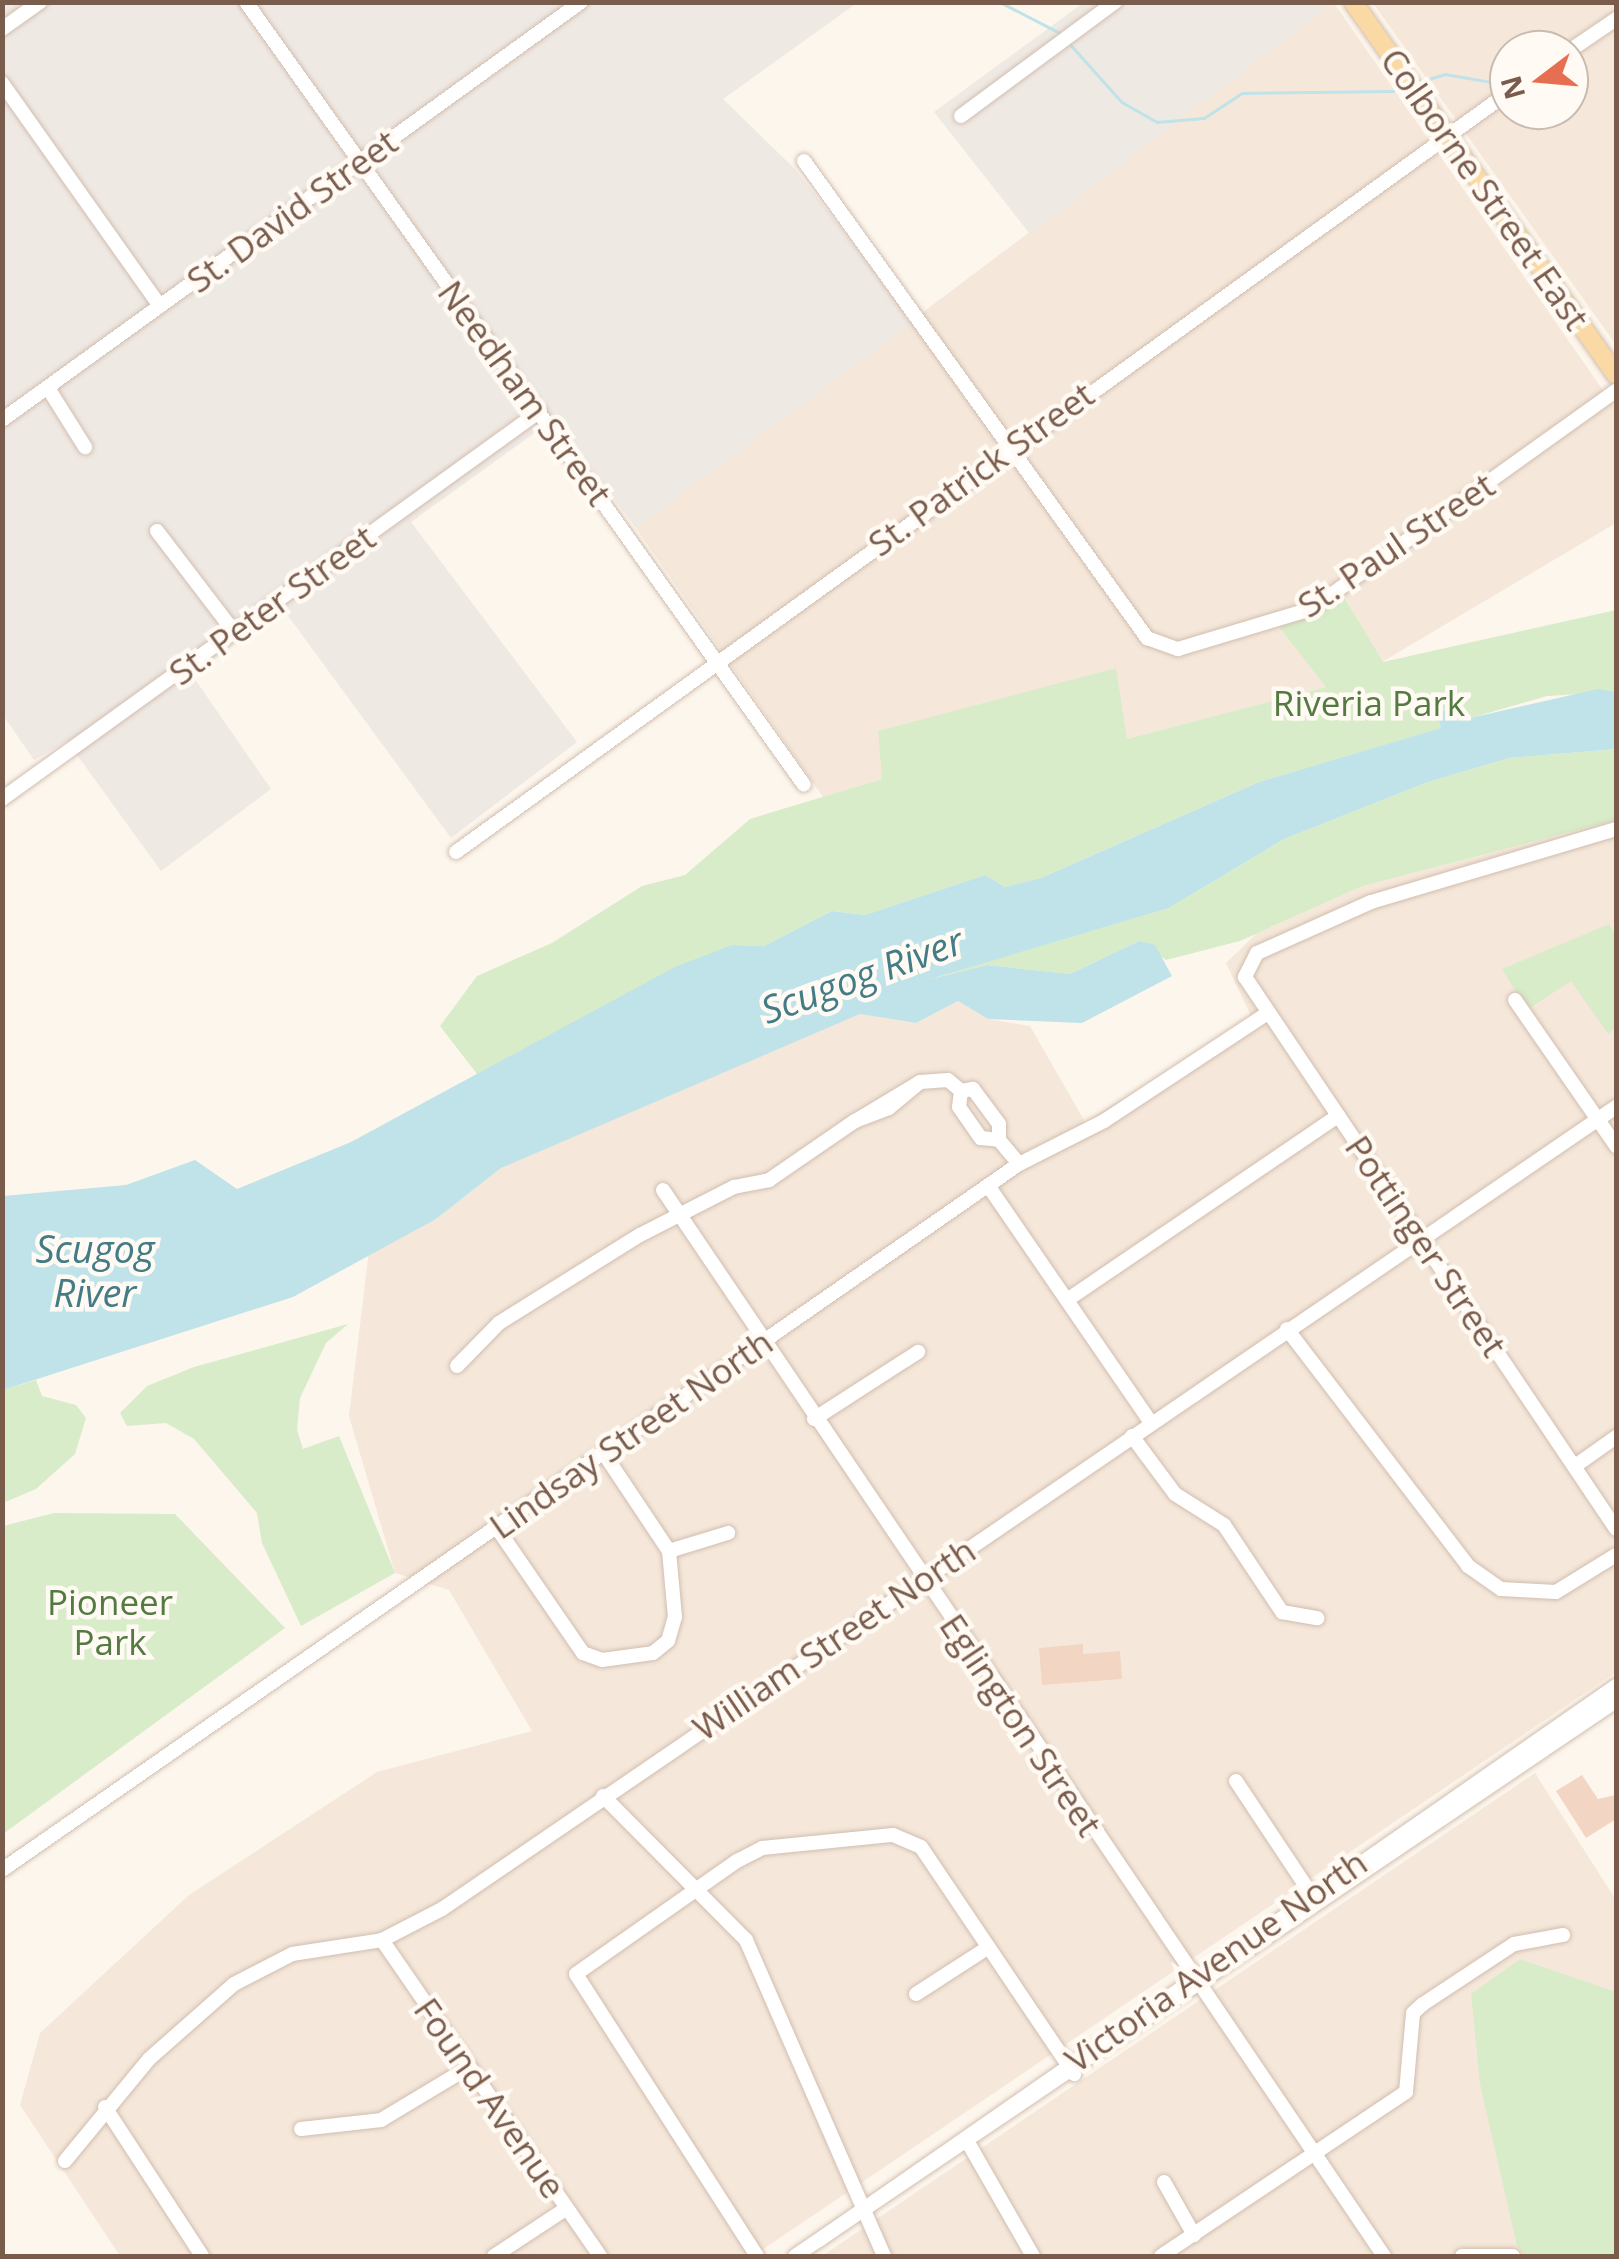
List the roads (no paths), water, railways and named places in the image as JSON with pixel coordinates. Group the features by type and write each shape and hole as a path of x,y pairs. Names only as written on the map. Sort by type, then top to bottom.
{"main road":[{"name":"Colborne Street East","path":"1353,2 1616,376"}],"street":[{"path":"2,29 40,2"},
{"name":"Needham Street","path":"246,2 804,785"},
{"name":"St. David Street","path":"2,420 581,2"},
{"path":"962,116 1115,2"},
{"path":"1589,37 1616,19"},
{"path":"2,83 160,306"},
{"name":"St. Patrick Street","path":"456,852 1011,446 1489,105"},
{"path":"804,161 1011,446"},
{"path":"48,388 86,446"},
{"name":"St. Paul Street","path":"1011,446 1156,642 1178,649 1312,609 1616,390"},
{"name":"St. Peter Street","path":"2,799 540,411"},
{"path":"157,531 234,632"},
{"name":"Pottinger Street","path":"1616,829 1371,902 1247,960 1245,977 1616,1529"},
{"path":"1515,1000 1616,1146"},
{"name":"Lindsay Street North","path":"2,1870 1019,1164 1104,1121 1268,1013"},
{"path":"457,1366 499,1323 734,1186 769,1180 920,1082 948,1080 961,1090 973,1089 1000,1124 999,1140 1019,1164"},
{"path":"961,1090 959,1107 981,1138 999,1140"},
{"name":"William Street North","path":"65,2161 105,2107 176,2034 262,1966 382,1940 442,1909 1616,1107"},
{"path":"1068,1300 1338,1116"},
{"path":"989,1187 1151,1423"},
{"name":"Eglington Street","path":"664,1190 1194,1982 1384,2256"},
{"path":"1287,1329 1468,1566 1500,1589 1556,1592 1616,1555"},
{"path":"814,1419 918,1352"},
{"path":"1132,1436 1175,1494 1224,1524 1282,1612 1317,1618"},
{"path":"1575,1466 1616,1437"},
{"path":"497,1528 582,1653 602,1660 652,1653 668,1641 675,1618 669,1551 605,1455"},
{"path":"669,1551 728,1533"},
{"name":"Victoria Avenue North","path":"795,2256 1315,1900 1616,1686"},
{"name":"Victoria Avenue North","path":"1460,1799 1616,1701"},
{"path":"1236,1782 1315,1900"},
{"path":"603,1796 700,1887 746,1940 884,2256"},
{"path":"757,2256 576,1974 762,1848 893,1835 922,1847 1070,2068"},
{"path":"1161,2256 1406,2092 1413,2013 1424,2004 1514,1944 1563,1934"},
{"name":"Found Avenue","path":"382,1940 466,2069 600,2256"},
{"path":"916,1994 987,1948"},
{"path":"301,2129 382,2120 466,2069"},
{"path":"105,2107 202,2256"},
{"path":"966,2140 1033,2256"},
{"path":"1164,2182 1194,2235"},
{"path":"494,2256 567,2208"},
{"path":"1462,2256 1513,2256"}],"water":[{"name":"Scugog River","path":"1598,689 1616,692 1616,749 1509,758 1428,782 1284,839 1169,908 927,980 987,965 1070,974 1139,941 1155,945 1172,976 1082,1023 988,1019 958,1001 916,1023 860,1014 501,1168 436,1219 293,1297 3,1390 3,1196 126,1185 195,1160 237,1189 351,1142 675,967 732,945 764,946 832,911 865,915 985,875 1005,887 1041,878 1259,782 1441,728 1437,713 1452,709 1457,721"}],"waterway":[{"path":"1000,2 1060,33"},
{"path":"1071,45 1122,102 1157,122 1204,118 1242,93 1393,91"},
{"path":"1419,82 1445,74 1489,82"}],"park label":[{"name":"Riveria Park","path":"1369,703"},
{"name":"Pioneer Park","path":"110,1622"}]}
